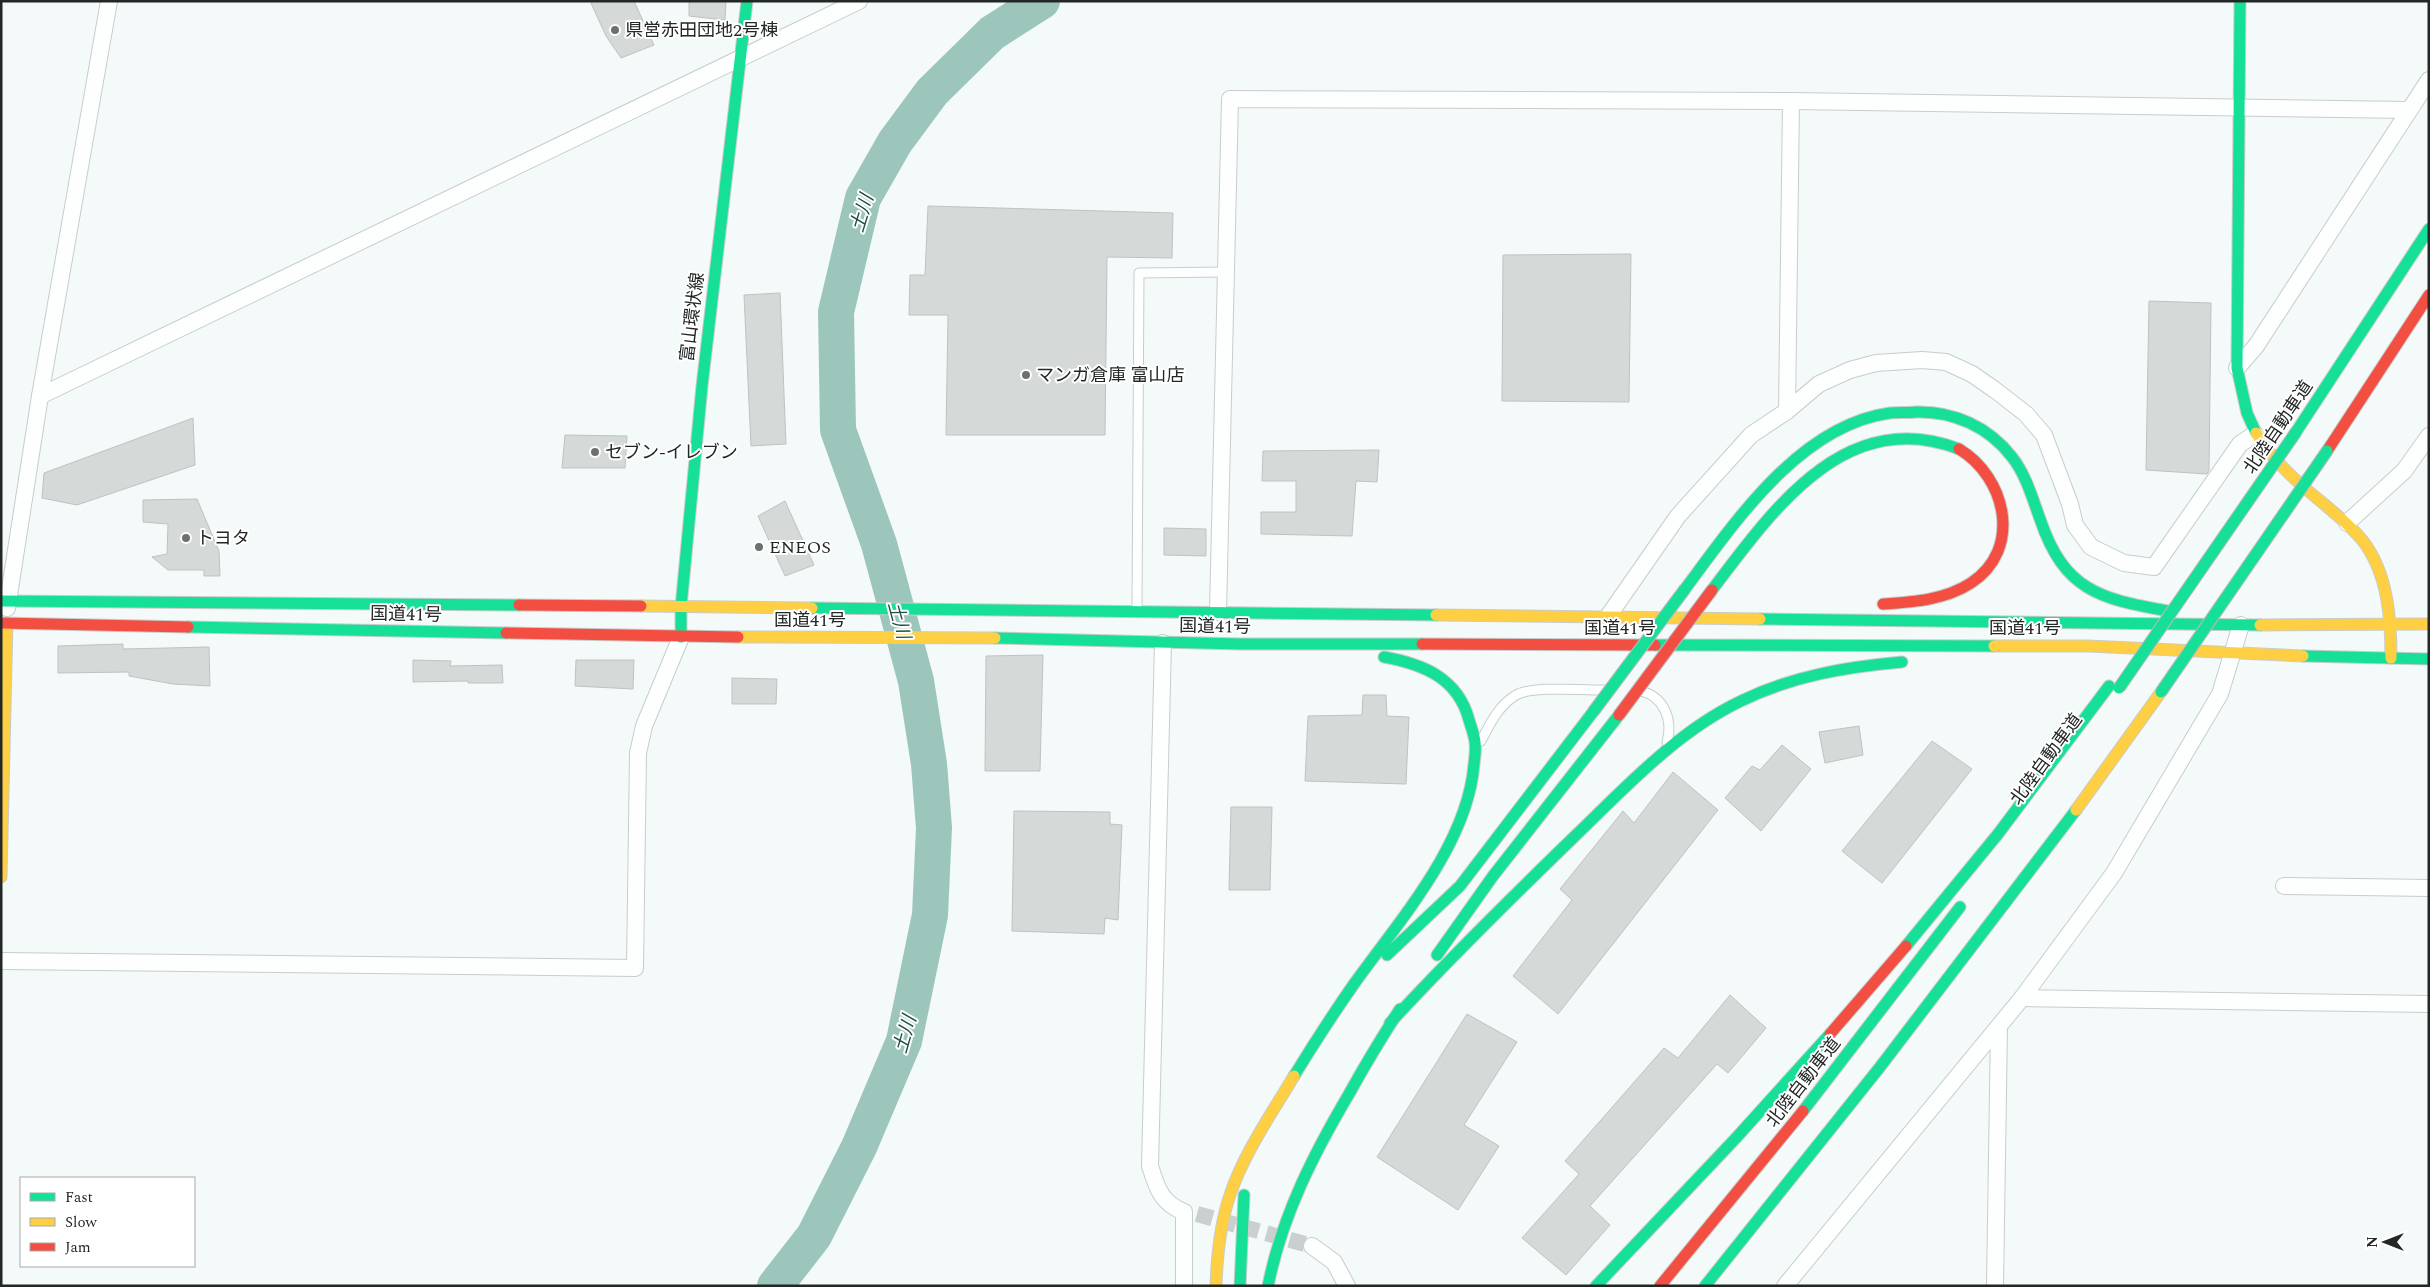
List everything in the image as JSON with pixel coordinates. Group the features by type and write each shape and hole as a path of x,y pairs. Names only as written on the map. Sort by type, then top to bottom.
{"main road":[{"name":"富山環状線","path":"680,637 681,607 702,386 747,1"},
{"path":"2240,1 2237,368 2240,393 2246,414 2255,434 2266,451 2282,470 2347,523 2368,547 2382,577 2390,607 2391,658"},
{"name":"北陸自動車道","path":"2044,793 2114,687 2158,632 2296,432 2429,229"},
{"path":"1705,1286 1834,1127 2058,837 2327,451 2429,295"},
{"path":"1344,998 1460,886 1685,589 1763,490 1783,469 1806,450 1826,436 1851,424 1873,417 1919,411 1940,413 1962,419 1982,429 1999,442 2024,475 2047,542 2055,559 2079,584 2096,593 2140,606 2241,625"},
{"path":"1268,1286 1277,1242 1290,1201 1308,1165 1390,1023 1493,876 1760,527 1783,501 1808,478 1833,460 1857,448 1882,441 1908,438 1936,441 1959,448 1976,458 1999,490 2003,511 2002,534 1997,553 1986,571 1972,583 1955,592 1933,599 1873,604"},
{"name":"国道41号","path":"5,601 1136,610 2241,625 2429,624"},
{"path":"1609,616 1795,608"},
{"path":"1,877 4,623"},
{"name":"国道41号","path":"4,623 680,637 986,638 1241,644 2088,646 2233,654 2429,659"},
{"path":"1216,1286 1220,1242 1231,1193 1242,1167 1344,998 1422,888 1446,849 1465,810 1475,777 1478,748 1472,719 1460,695 1442,676 1420,664 1369,654 1241,644"},
{"path":"1954,658 2088,646"},
{"path":"1390,1023 1440,969 1550,860 1655,763 1696,728 1738,702 1781,683 1826,671 1916,661"},
{"path":"1596,1286 1689,1190 1876,980 1961,880 2114,687"},
{"name":"北陸自動車道","path":"1660,1286 1808,1105 1965,901"},
{"path":"1240,1286 1242,1208 1248,1174 1257,1141"},
{"path":"1284,1271 1287,1232 1295,1199 1308,1165"}],"street":[{"path":"4,623 5,601 109,1"},
{"path":"40,396 858,1"},
{"path":"2237,368 2256,346 2429,80"},
{"path":"1218,612 1230,99 1790,101 2409,110"},
{"path":"1787,411 1790,101"},
{"path":"1609,616 1678,516 1751,435 1787,411 1819,384 1850,370 1876,363 1922,360 1946,362 1972,374 1995,390 2026,414 2044,435 2070,504 2075,525 2092,547 2124,563 2154,567 2240,444 2255,434"},
{"path":"2347,523 2404,471 2429,436"},
{"path":"1785,1286 1999,1027 2114,873 2220,694 2241,625"},
{"path":"1,961 635,968 638,753 644,726 680,637"},
{"path":"1163,643 1150,1166 1159,1194 1174,1208 1191,1213 1184,1286"},
{"path":"2284,886 2429,888"},
{"path":"2022,998 2429,1004"},
{"path":"1995,1286 1999,1027"},
{"path":"1312,1246 1334,1262 1347,1286"}],"lane":[{"path":"1136,610 1138,273 1225,272"},
{"path":"1478,748 1494,716 1517,694 1530,690 1630,689 1645,692 1658,700 1669,717 1668,741 1655,763"}],"building":[{"name":"県営赤田団地2号棟","path":"590,1 634,1 654,45 621,58 606,36"},
{"path":"689,1 726,1 725,20 689,16"},
{"name":"マンガ倉庫 富山店","path":"928,206 1173,213 1172,258 1107,257 1105,435 946,435 948,315 909,315 910,275 925,275"},
{"path":"1631,254 1629,402 1502,401 1503,255"},
{"path":"780,293 786,444 751,446 744,295"},
{"path":"2149,301 2211,303 2209,470 2207,474 2146,470"},
{"path":"193,418 195,465 77,505 42,498 44,473"},
{"name":"セブン-イレブン","path":"565,435 627,436 625,468 562,468"},
{"path":"1379,450 1377,482 1356,481 1352,536 1261,534 1261,512 1296,512 1296,481 1262,481 1263,451"},
{"path":"197,499 219,551 220,576 204,576 204,570 168,570 152,557 167,554 168,524 143,522 143,500"},
{"path":"785,501 814,565 785,576 758,516"},
{"path":"1164,528 1206,529 1206,556 1164,555"},
{"path":"123,644 123,649 209,647 210,686 173,684 129,676 129,672 58,673 58,646"},
{"path":"1043,655 1040,771 985,771 986,656"},
{"path":"413,660 451,661 450,666 502,665 503,683 468,683 468,681 413,682"},
{"path":"576,660 634,660 633,689 575,686"},
{"path":"732,678 777,679 776,704 732,704"},
{"path":"1363,695 1386,695 1387,716 1409,717 1406,784 1305,781 1308,716 1362,715"},
{"path":"1859,726 1863,755 1825,763 1819,732"},
{"path":"1932,741 1972,769 1882,883 1842,851"},
{"path":"1782,745 1811,769 1761,831 1725,798 1752,766 1760,770"},
{"path":"1673,772 1718,810 1558,1014 1513,976 1572,900 1560,889 1623,811 1634,823"},
{"path":"1231,807 1272,807 1270,890 1229,890"},
{"path":"1014,811 1110,812 1110,824 1122,825 1118,920 1105,918 1104,934 1012,931"},
{"path":"1730,995 1766,1028 1728,1073 1717,1064 1590,1206 1610,1225 1566,1275 1522,1238 1579,1174 1565,1161 1664,1048 1678,1058"},
{"path":"1467,1014 1517,1042 1464,1125 1499,1146 1458,1210 1377,1157"}],"waterway":[{"name":"土川","path":"775,1286 814,1236 859,1147 904,1041 930,915 934,828 929,764 916,681 879,544 838,430 836,312 863,198 895,142 932,92 992,33 1042,1"}],"tunnel":[{"path":"1197,1214 1312,1246"}],"traffic: fast":[{"path":"681,637 681,607 702,386 747,1"},
{"path":"2240,1 2237,368 2247,413 2256,433"},
{"path":"2296,432 2429,229"},
{"path":"1685,589 1748,507 1772,480 1799,456 1827,436 1857,421 1890,413 1930,412 1944,414 1970,423 1982,429 2003,446 2017,464 2025,479 2050,543 2060,562 2073,576 2087,587 2122,602 2168,611"},
{"path":"2119,688 2296,432"},
{"path":"1712,590 1760,528 1786,499 1815,473 1847,453 1881,441 1918,439 1959,449"},
{"path":"2161,692 2327,451"},
{"path":"1593,712 1685,589"},
{"path":"1,601 519,605"},
{"path":"812,608 1436,615"},
{"path":"1760,619 2260,625"},
{"path":"188,627 506,633"},
{"path":"995,638 1241,644 1422,644"},
{"path":"1655,645 1994,646"},
{"path":"2303,656 2429,659"},
{"path":"1294,1076 1346,995 1429,880 1459,823 1469,794 1475,759 1475,742 1464,706 1457,693 1448,683 1425,669 1384,657"},
{"path":"1390,1023 1480,929 1612,799 1652,762 1695,728 1741,701 1780,685 1840,670 1902,662"},
{"path":"1906,946 1998,834 2109,686"},
{"path":"1387,955 1460,886 1593,712"},
{"path":"1437,955 1493,876 1619,715"},
{"path":"1705,1286 1880,1067 2076,810"},
{"path":"1803,1111 1960,907"},
{"path":"1268,1286 1274,1260 1290,1211 1311,1163 1361,1072 1400,1009"},
{"path":"1596,1286 1736,1138 1830,1034"},
{"path":"1240,1286 1244,1195"}],"traffic: slow":[{"path":"2256,433 2279,463 2296,480 2350,526 2371,554 2383,582 2389,612 2391,658"},
{"path":"641,606 812,608"},
{"path":"1436,615 1760,619"},
{"path":"1,877 7,623"},
{"path":"2260,625 2429,624"},
{"path":"738,637 995,638"},
{"path":"1994,646 2088,646 2303,656"},
{"path":"2076,810 2161,692"},
{"path":"1216,1286 1220,1240 1230,1195 1251,1149 1294,1076"}],"traffic: jam":[{"path":"2327,451 2429,295"},
{"path":"1883,604 1940,597 1961,589 1987,569 1998,552 2002,533 2002,514 1997,495 1988,477 1975,461 1959,449"},
{"path":"1619,715 1712,590"},
{"path":"519,605 641,606"},
{"path":"1,623 188,627"},
{"path":"506,633 738,637"},
{"path":"1422,644 1655,645"},
{"path":"1830,1034 1906,946"},
{"path":"1660,1286 1803,1111"}],"place":[{"name":"県営赤田団地2号棟","path":"615,30"},
{"name":"マンガ倉庫 富山店","path":"1026,375"},
{"name":"セブン-イレブン","path":"595,452"},
{"name":"トヨタ","path":"186,538"},
{"name":"ENEOS","path":"759,547"}]}
